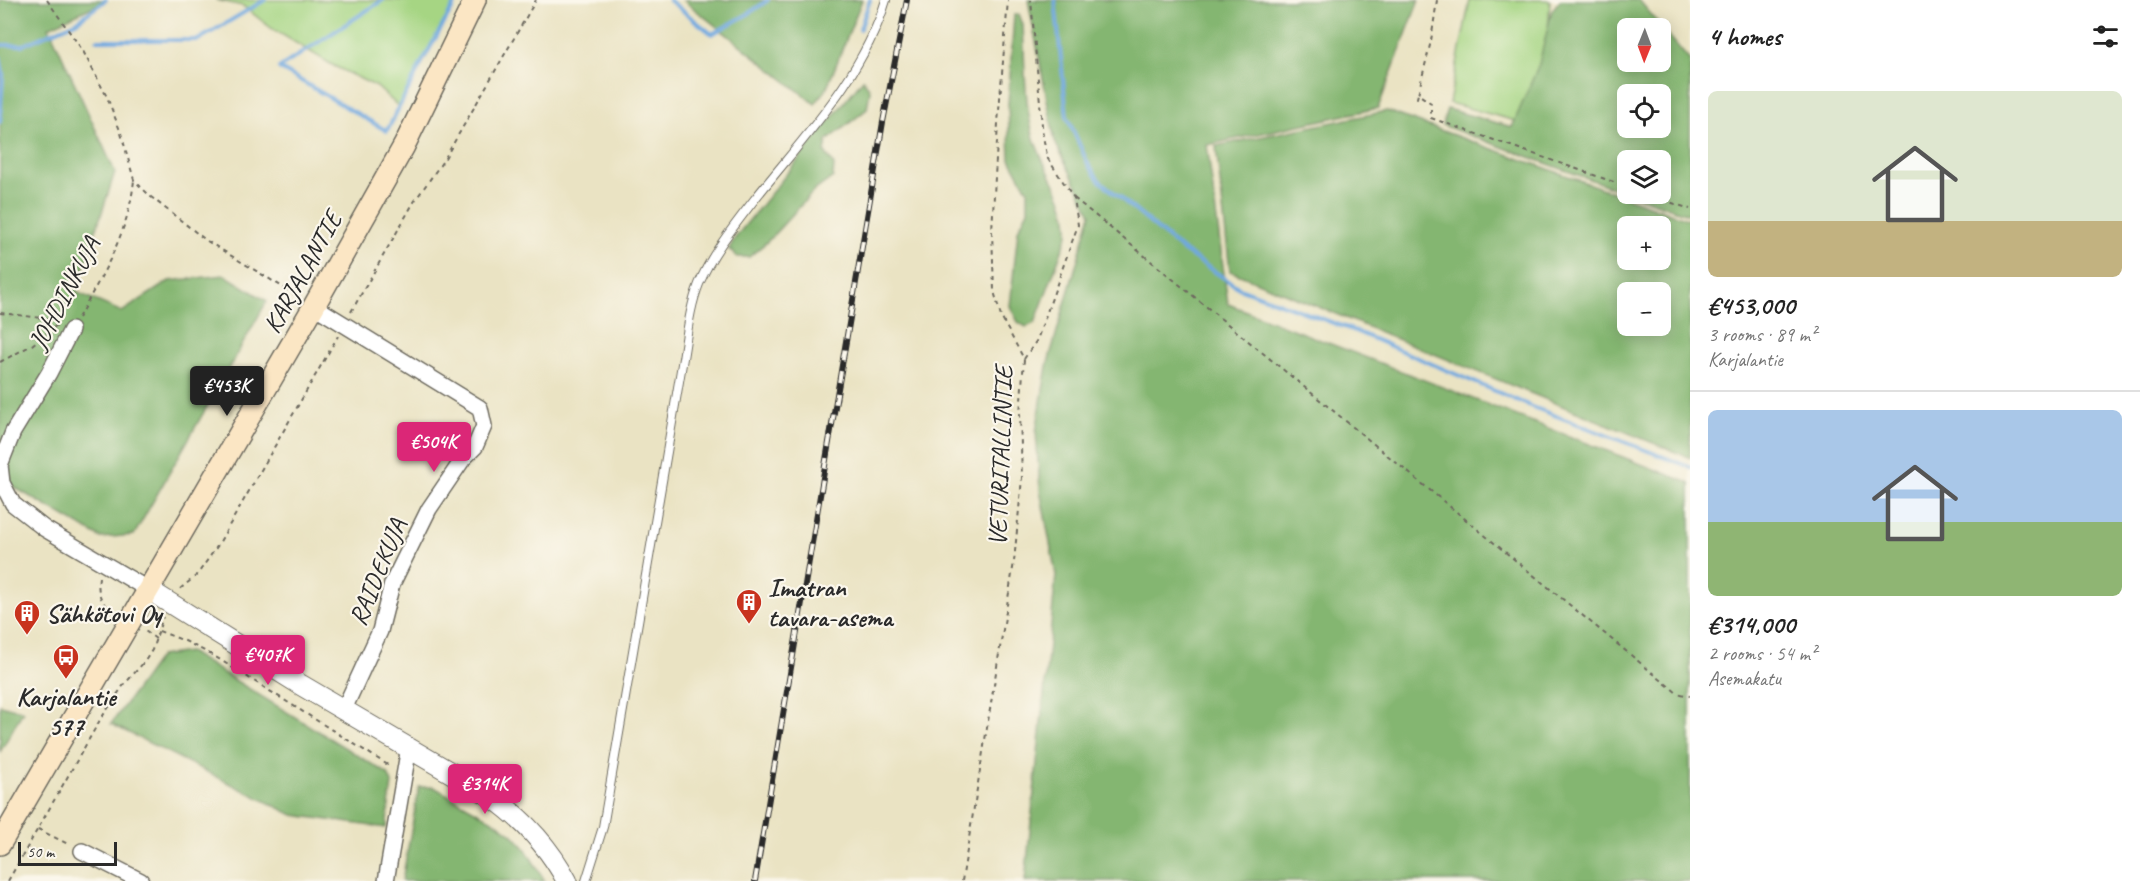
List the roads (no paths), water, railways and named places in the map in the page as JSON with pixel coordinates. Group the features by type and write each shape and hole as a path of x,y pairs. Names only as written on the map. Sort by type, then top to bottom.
{"main road":[{"name":"KARJALANTIE","path":"0,844 314,306 404,146 475,0"}],"street":[{"name":"RAIDEKUJA","path":"314,306 480,408 484,426 475,447 463,459 429,509 392,584 380,631 344,709"},
{"name":"JOHDINKUJA","path":"67,325 49,373 13,432 0,465 2,483 13,504 45,529 149,590"},
{"path":"149,590 301,685 456,774 512,812 530,829 550,854 567,881"},
{"path":"386,881 409,747"},
{"path":"82,851 141,881"}],"lane":[{"path":"586,881 603,827 682,364 693,304 700,282 734,225 834,99 860,62 879,23 886,0"}],"waterway":[{"path":"0,45 23,45 76,22 106,0"},
{"path":"97,40 198,40 265,0"},
{"path":"383,0 279,68 387,131 457,0"},
{"path":"669,0 712,34 768,0"},
{"path":"860,29 870,0"},
{"path":"1055,0 1067,117 1089,166 1099,180 1181,249 1239,288 1355,331 1530,406 1690,467"},
{"path":"0,57 3,74 0,122"}],"railway":[{"path":"755,881 883,122 907,0"}],"place":[{"name":"Imatran tavara-asema","path":"749,625"},
{"name":"Sähkötovi Oy","path":"27,636"},
{"name":"Karjalantie 577","path":"66,680"}]}
